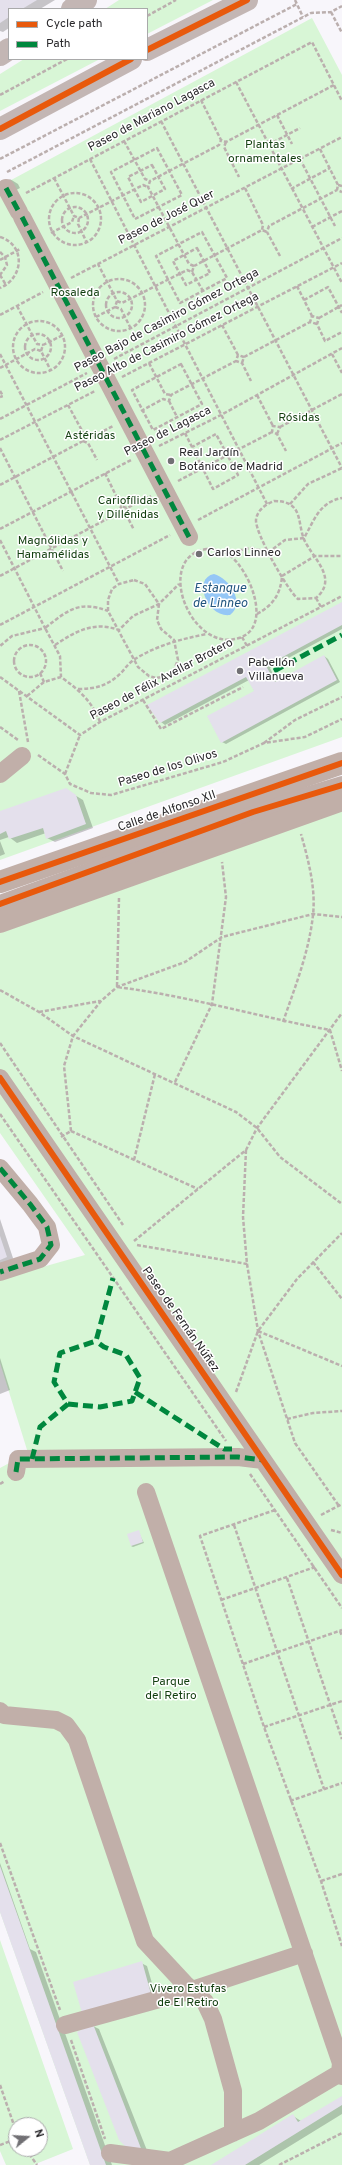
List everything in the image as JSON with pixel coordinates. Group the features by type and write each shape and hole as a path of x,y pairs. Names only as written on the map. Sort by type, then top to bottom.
{"highway":[{"path":"148,50 247,0"},
{"path":"0,129 129,60"}],"main road":[{"name":"Calle de Alfonso XII","path":"0,882 342,763"},
{"path":"0,922 342,800"}],"street":[{"path":"12,198 190,537"},
{"path":"0,774 28,752"},
{"path":"0,904 254,812 342,776"},
{"path":"254,812 342,785"},
{"name":"Paseo de Fernán Núñez","path":"0,1078 338,1569"},
{"path":"0,1168 30,1204 47,1228 51,1245 40,1259 0,1272"},
{"path":"16,1472 18,1459 238,1457 263,1460"},
{"path":"110,2153 170,2162 260,2121 341,2074 341,2063 146,1492"},
{"path":"0,1711 4,1715 56,1720 66,1725 77,1740 145,1941 205,2002 230,2074 233,2090 233,2133"},
{"path":"65,2025 192,1990 304,1953"}],"path":[{"path":"148,15 176,0"},
{"path":"295,0 303,17"},
{"path":"0,159 297,4"},
{"path":"12,198 303,17 311,13 331,12 342,6"},
{"path":"331,12 342,33"},
{"path":"0,95 65,60"},
{"path":"236,82 291,189 342,283"},
{"path":"224,147 226,142 334,86 342,101"},
{"path":"201,100 221,140 226,142"},
{"path":"277,115 292,144"},
{"path":"161,122 342,468 308,484 290,504"},
{"path":"268,145 300,128"},
{"path":"124,141 145,179 150,181 219,145 221,140"},
{"path":"219,145 224,147 239,177"},
{"path":"157,148 182,195 135,219 111,172 134,160 157,148"},
{"path":"263,225 269,226 336,190 338,185 320,149"},
{"path":"90,159 267,504"},
{"path":"300,159 335,226"},
{"path":"152,165 165,189 140,202 128,177 140,171 152,165"},
{"path":"291,189 330,168"},
{"path":"54,178 74,216 72,222 78,224"},
{"path":"87,243 78,224 80,218 143,185 145,179"},
{"path":"148,187 150,181"},
{"path":"143,185 148,187 189,264 194,266"},
{"path":"338,185 342,186"},
{"path":"245,188 263,225 262,230"},
{"path":"336,190 342,192"},
{"path":"70,193 85,195 91,198 99,208 101,225 93,238 87,243 74,246 68,245 52,233 49,226 50,212 57,200 63,195 70,193"},
{"path":"70,208 80,208 87,214 87,226 82,232 72,233 64,227 62,216 70,208"},
{"path":"312,227 342,211"},
{"path":"74,216 80,218"},
{"path":"267,232 269,226"},
{"path":"192,272 194,266 262,230 267,232 280,256"},
{"path":"202,232 227,278 180,303 156,256 178,244 202,232"},
{"path":"0,237 13,245 19,259 17,274 6,285 0,288"},
{"path":"197,248 210,273 186,286 173,261 184,255 197,248"},
{"path":"0,252 7,261 6,269 0,275 6,285"},
{"path":"98,264 117,301 122,303 187,270 189,264"},
{"path":"187,270 192,272 203,291"},
{"path":"120,279 127,280 139,287 143,293 145,305 143,317 131,329 125,331 111,330 105,328 96,318 93,304 94,297 101,286 107,282 120,279"},
{"path":"297,286 312,316 318,318 342,305"},
{"path":"304,300 328,287 342,314"},
{"path":"123,292 131,299 131,310 125,317 116,318 107,311 106,301 113,293 123,292"},
{"path":"117,301 115,307 121,309"},
{"path":"122,303 121,309 131,329"},
{"path":"17,306 37,344 35,350"},
{"path":"242,363 244,357 310,322 312,316"},
{"path":"318,318 317,324 325,341 342,332"},
{"path":"33,321 47,322 53,325 62,335 65,351 60,362 51,370 45,373 31,373 25,370 15,360 13,353 14,339 16,333 27,324 33,321"},
{"path":"310,322 317,324"},
{"path":"222,325 238,355 244,357"},
{"path":"43,334 50,341 51,349 45,358 35,360 27,354 26,343 32,335 43,334"},
{"path":"37,344 43,345 41,351 51,370"},
{"path":"0,368 35,350 41,351"},
{"path":"0,354 119,584"},
{"path":"332,354 342,373"},
{"path":"238,355 236,361 242,363 251,381"},
{"path":"149,363 165,394 164,399"},
{"path":"181,364 202,404 177,417 153,430 132,390 181,364"},
{"path":"0,391 2,396 0,397"},
{"path":"165,394 171,395"},
{"path":"273,426 280,427 342,394"},
{"path":"257,395 273,426 272,432"},
{"path":"169,401 177,417"},
{"path":"68,404 85,436"},
{"path":"277,434 280,427"},
{"path":"185,432 192,447 204,468 213,489 238,475 216,434 192,447"},
{"path":"105,473 122,506 127,508 272,432 277,434 286,451"},
{"path":"88,443 90,438"},
{"path":"83,441 88,443 97,460"},
{"path":"0,448 63,571"},
{"path":"304,538 310,523 320,509 326,504 342,498"},
{"path":"282,501 290,504 297,512 301,522 306,545 322,567 326,581 324,588 316,598 311,600 298,599 290,592 259,535 256,520 262,509 267,504 282,501"},
{"path":"0,576 120,512 122,506"},
{"path":"127,508 126,514 134,530"},
{"path":"120,512 126,514"},
{"path":"227,554 250,548 269,552 285,540 304,538"},
{"path":"0,540 45,628 55,644 60,656 62,677 78,689 96,712 100,722"},
{"path":"207,549 227,554 238,564 249,580 255,597 257,614 251,630 242,637 233,640 218,639 208,633 193,620 185,602 180,584 183,566 189,556 196,550 207,549"},
{"path":"257,614 265,609 278,596 282,576 315,556 342,556"},
{"path":"134,580 146,584 159,604 157,620 161,629 174,640 178,660 176,666 168,676 156,678 149,676 143,673 133,660 108,611 109,595 112,589 119,584 134,580"},
{"path":"119,630 133,616 159,604 180,584"},
{"path":"316,598 321,607"},
{"path":"0,646 12,636 45,628 78,606 93,605 108,611"},
{"path":"55,644 90,626 108,626 119,630"},
{"path":"78,689 100,687 112,682 133,660 174,640 208,633"},
{"path":"242,637 247,646"},
{"path":"32,644 42,650 46,660 45,666 40,673 32,677 26,676 16,670 14,659 18,650 22,646 32,644"},
{"path":"40,673 44,682"},
{"path":"0,677 80,736 65,774"},
{"path":"27,696 44,682 62,677"},
{"path":"143,700 161,729 243,687"},
{"path":"19,690 28,752"},
{"path":"283,1022 302,965 313,914 310,866 300,829"},
{"path":"175,1082 212,1004 222,937 226,897 221,858"},
{"path":"117,988 119,894"},
{"path":"198,1189 72,1131 64,1066 73,1036 101,1001 117,988 185,962 222,937 313,914 342,917"},
{"path":"117,988 145,991 212,1004 283,1022 330,1030"},
{"path":"0,990 39,1012 73,1036 175,1082 236,1112 257,1128 280,1156 342,1204"},
{"path":"39,1012 101,1001"},
{"path":"342,1013 257,1128 246,1150 243,1217 247,1264 258,1331 295,1443 340,1505 301,1515 274,1510 200,1536 264,1727 290,1801 321,1881 342,1946"},
{"path":"330,1030 342,1071"},
{"path":"134,1160 155,1074"},
{"path":"0,1114 342,1608"},
{"path":"134,1241 246,1150"},
{"path":"221,1400 236,1392 258,1331 297,1279 342,1233"},
{"path":"137,1245 247,1264"},
{"path":"313,1262 342,1299"},
{"path":"258,1331 342,1366"},
{"path":"287,1419 313,1413 342,1411"},
{"path":"234,1525 324,1789"},
{"path":"221,1600 314,1568 338,1569"},
{"path":"287,1578 342,1739"},
{"path":"243,1664 341,1630 342,1636"},
{"path":"264,1727 342,1701"},
{"path":"290,1801 342,1783"},
{"path":"0,1843 110,2153"},
{"path":"321,1881 342,1874"},
{"path":"0,2085 11,2117"},
{"path":"279,2165 342,2133"}],"green space":[{"path":"119,0 213,0 148,33 148,8 107,8"},
{"name":"Real Jardín Botánico de Madrid","path":"312,18 342,75 342,737 0,860 0,186"},
{"path":"22,60 98,60 0,111 0,74"},
{"name":"Parque del Retiro","path":"342,811 342,2165 90,2165 0,1912 0,1468 28,1453 0,1363 0,1279 85,1255 0,1133 0,933"},
{"path":"0,1940 73,2149 33,2165 6,2165 0,2151"}],"water":[{"name":"Estanque de Linneo","path":"214,574 225,580 234,592 236,598 235,610 230,615 222,614 215,610 205,597 203,590 204,583 207,577"}],"building":[{"path":"0,0 37,0 24,8 8,8 8,18 0,23"},
{"name":"Pabellón Villanueva","path":"342,602 342,625 266,666 275,682 324,655 337,680 221,743 207,716 254,691 246,677 160,723 147,705"},
{"path":"66,788 76,795 86,824 46,839 43,828 9,839 6,831 0,834 0,811"},
{"path":"0,1236 7,1257 0,1260"},
{"path":"139,1530 143,1542 131,1546 127,1534"},
{"path":"0,1866 106,2165 90,2165 0,1912"},
{"path":"142,1961 151,1994 82,2013 73,1982"},
{"path":"93,2024 142,2151 128,2149 119,2140 77,2032"},
{"path":"342,2096 342,2105 245,2165 211,2165 293,2114 298,2122"}],"marked path":[{"path":"6,188 19,212"},
{"path":"22,217 104,374"},
{"path":"106,378 142,447"},
{"path":"143,449 189,537"},
{"path":"274,671 342,635"},
{"path":"0,1168 47,1227 51,1245 40,1259 0,1272"},
{"path":"32,1459 40,1427 68,1404 54,1382 60,1353 96,1341 113,1278"},
{"path":"68,1404 100,1407 132,1401 140,1378 126,1355 104,1347 96,1341"},
{"path":"135,1392 224,1449 232,1449"},
{"path":"16,1472 18,1459 238,1457 263,1460"}],"cycle path":[{"path":"148,50 247,0"},
{"path":"0,129 129,60"},
{"path":"0,882 342,763"},
{"path":"0,904 253,812 342,785"},
{"path":"0,1078 342,1575"}],"place":[{"name":"Real Jardín Botánico de Madrid","path":"171,461"},
{"name":"Carlos Linneo","path":"199,554"},
{"name":"Pabellón Villanueva","path":"240,671"}],"park label":[{"name":"Plantas ornamentales","path":"265,153"},
{"name":"Rosaleda","path":"75,294"},
{"name":"Rósidas","path":"299,419"},
{"name":"Astéridas","path":"90,437"},
{"name":"Cariofílidas y Dillénidas","path":"128,509"},
{"name":"Magnólidas y Hamamélidas","path":"53,549"},
{"name":"Vivero Estufas de El Retiro","path":"188,1997"}]}
